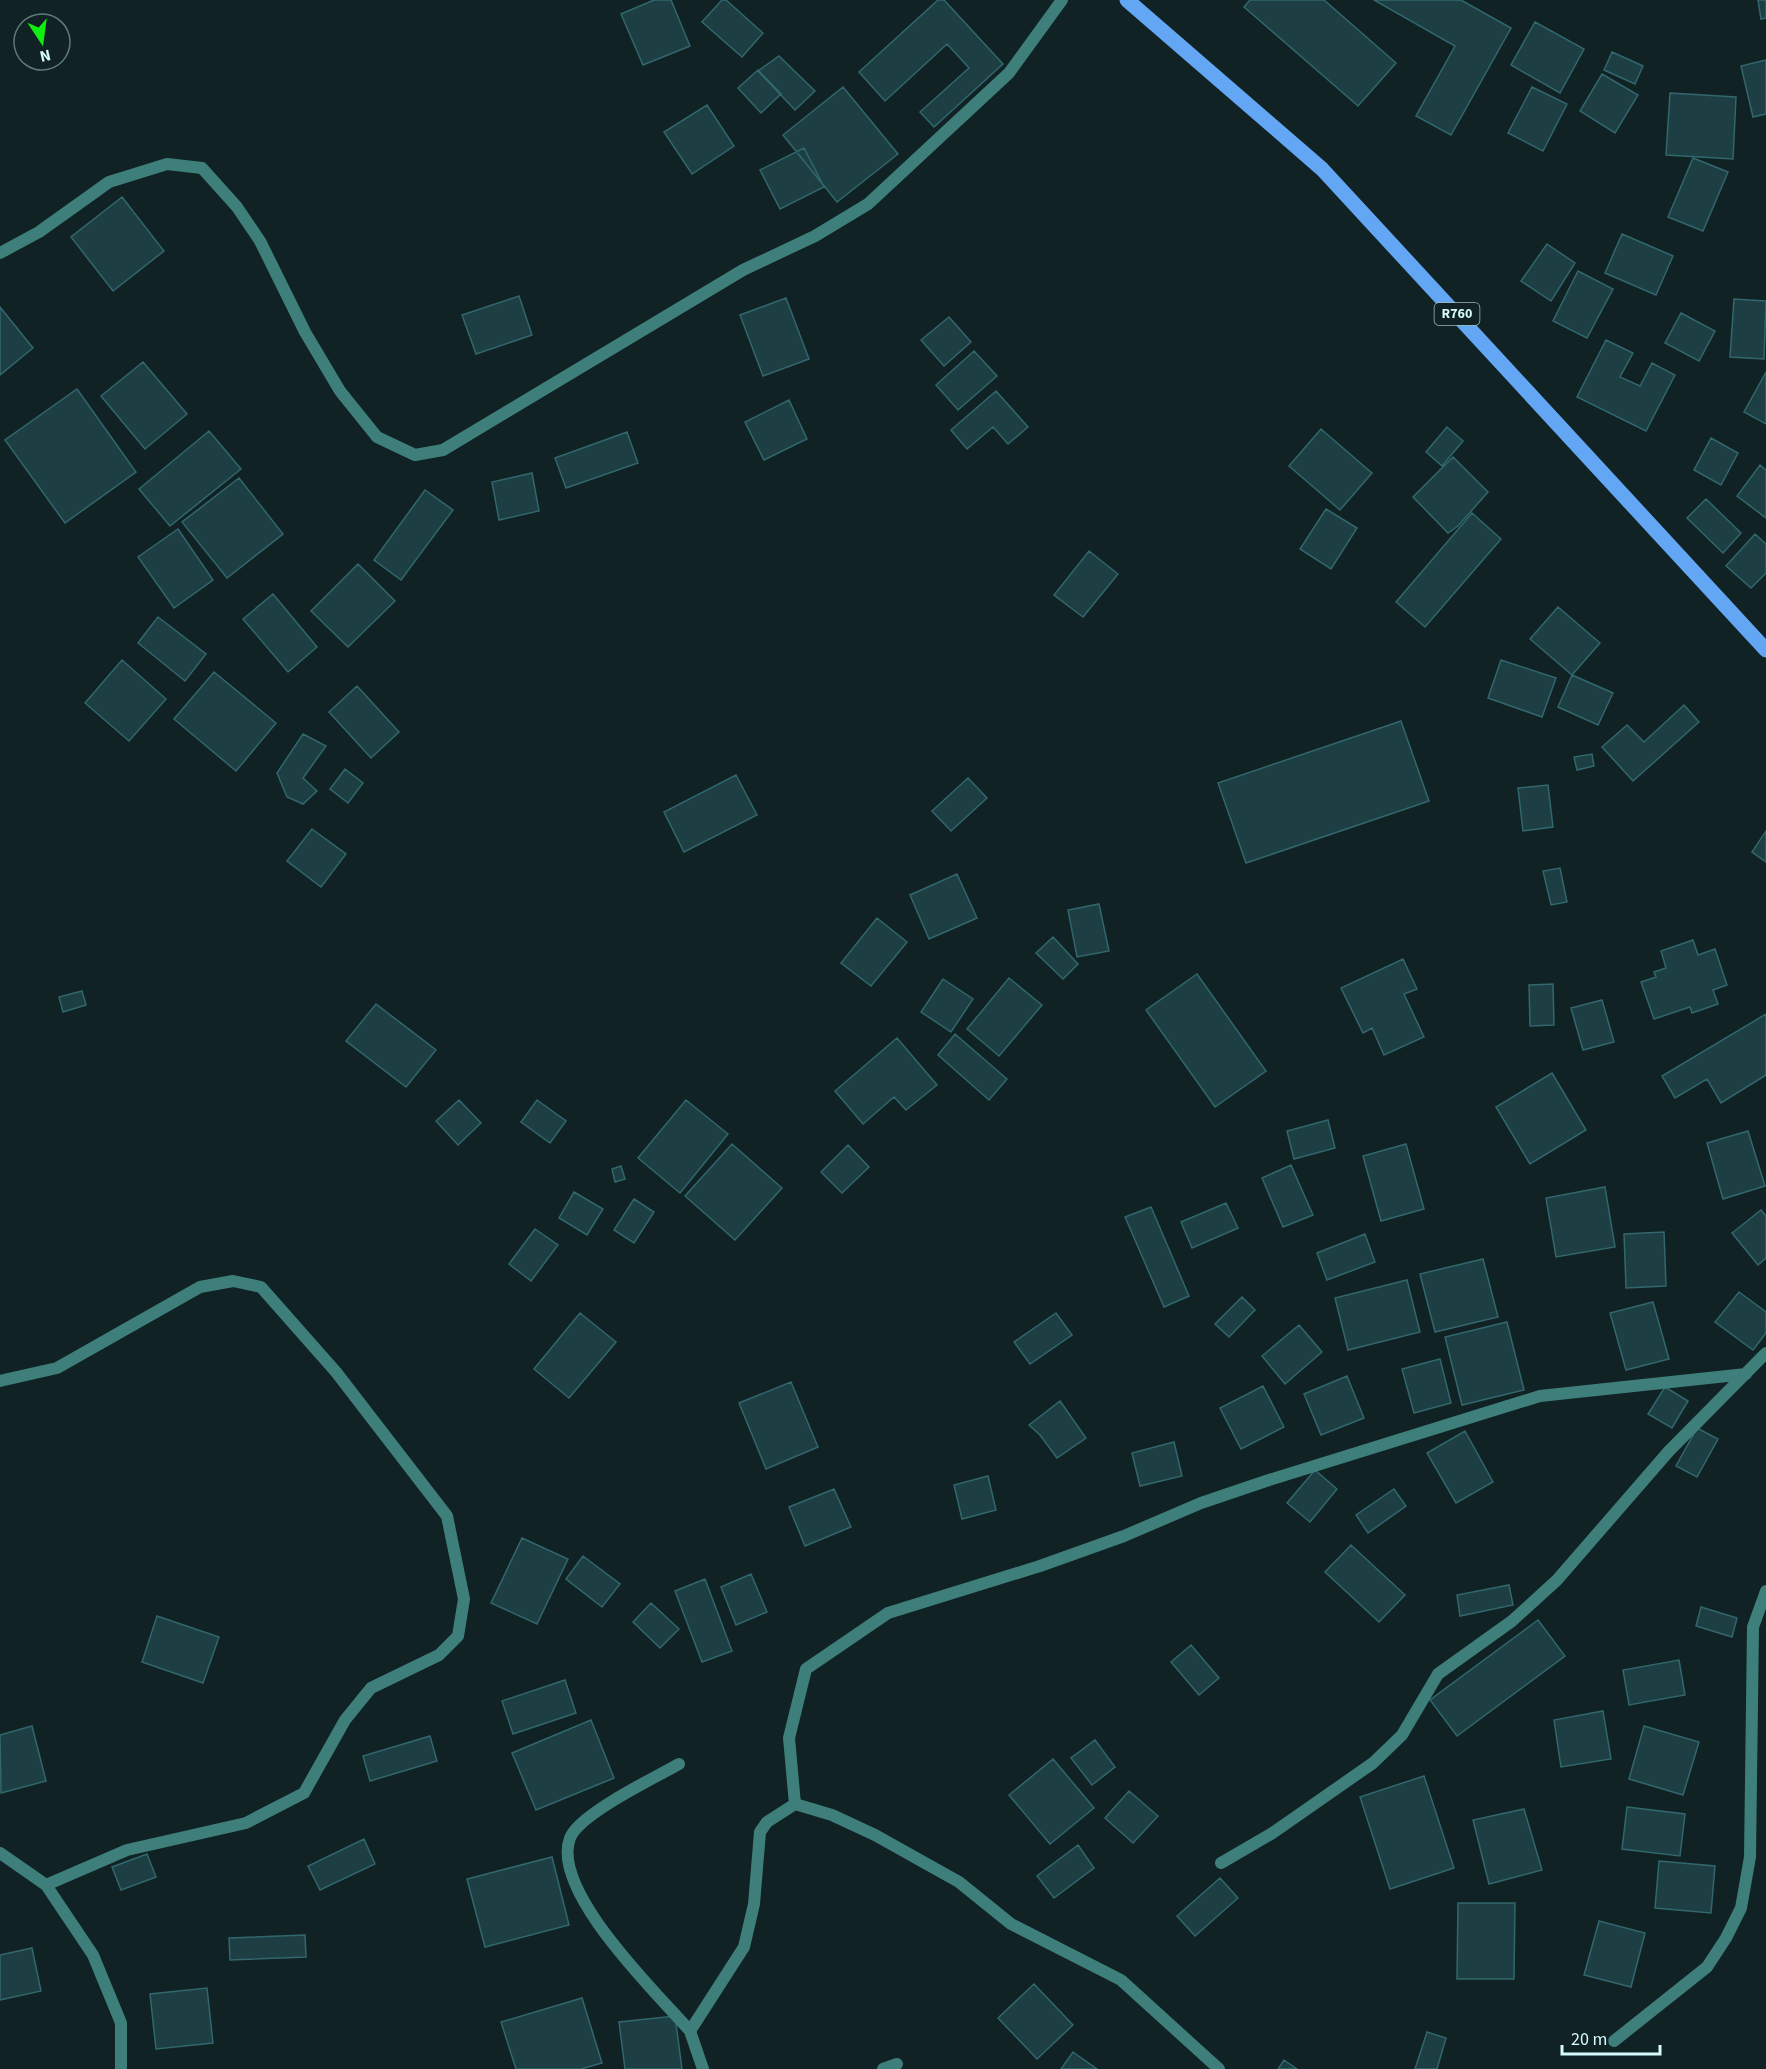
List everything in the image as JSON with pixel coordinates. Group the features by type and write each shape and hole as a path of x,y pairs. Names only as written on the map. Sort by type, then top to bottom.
{"main road":[{"name":"R760","path":"1127,0 1323,169 1766,650"}],"street":[{"path":"0,253 39,232 109,182 167,164 202,168 237,207 260,241 305,332 340,392 377,437 415,455 443,450 743,270 814,236 868,204 1009,73 1062,0"},
{"path":"0,1381 57,1368 200,1287 233,1281 261,1287 336,1372 447,1516 464,1599 458,1636 439,1655 370,1688 345,1720 304,1793 246,1823 127,1850 46,1885"},
{"path":"1221,1863 1271,1834 1373,1763 1402,1735 1438,1674 1512,1621 1557,1580 1669,1451 1766,1353"},
{"path":"795,1804 789,1738 806,1669 888,1613 1040,1566 1124,1536 1201,1503 1269,1480 1540,1396 1746,1374"},
{"path":"1614,2041 1707,1966 1726,1938 1741,1908 1750,1857 1753,1627 1766,1591"},
{"path":"679,1764 630,1791 582,1823 571,1837 568,1851 576,1885 598,1926 690,2031 703,2069"},
{"path":"690,2031 744,1947 754,1904 760,1832 767,1822 795,1804 832,1815 875,1836 959,1882 1011,1924 1121,1980 1220,2069"},
{"path":"0,1853 46,1885 93,1955 121,2023 121,2069"},
{"path":"883,2069 897,2064"}],"building":[{"path":"654,0 671,0 690,46 643,65 621,14"},
{"path":"722,0 726,0 763,33 742,57 702,22"},
{"path":"938,0 944,0 1003,64 934,127 920,112 969,68 947,44 885,101 859,72"},
{"path":"1250,0 1324,0 1396,63 1358,106 1244,7"},
{"path":"1374,0 1461,0 1511,28 1451,135 1416,116 1455,46"},
{"path":"1758,0 1766,0 1766,18 1761,19"},
{"path":"1535,22 1584,49 1560,93 1511,65"},
{"path":"1612,52 1643,66 1635,84 1604,70"},
{"path":"779,56 815,91 795,110 758,71"},
{"path":"1766,60 1766,114 1753,117 1741,66"},
{"path":"758,70 781,94 761,113 738,88"},
{"path":"1602,74 1638,95 1615,133 1580,111"},
{"path":"843,87 898,154 837,202 783,135"},
{"path":"1532,87 1567,104 1543,151 1508,133"},
{"path":"1670,93 1736,97 1733,159 1666,155"},
{"path":"707,105 734,146 692,174 664,132"},
{"path":"804,148 824,187 780,209 760,170"},
{"path":"1693,158 1728,172 1703,231 1668,217"},
{"path":"122,197 164,251 113,291 71,237"},
{"path":"1622,234 1673,256 1656,295 1605,273"},
{"path":"1547,244 1575,263 1551,301 1521,281"},
{"path":"1578,271 1613,289 1587,338 1553,321"},
{"path":"519,296 532,335 476,354 462,315"},
{"path":"786,298 809,359 763,376 740,315"},
{"path":"1734,299 1766,301 1764,359 1730,357"},
{"path":"0,307 33,348 0,375"},
{"path":"1681,313 1715,331 1699,361 1665,343"},
{"path":"949,317 971,342 944,366 921,340"},
{"path":"1606,340 1633,353 1620,377 1640,386 1652,363 1675,375 1646,431 1577,397"},
{"path":"974,351 997,376 958,410 936,385"},
{"path":"143,362 187,414 145,449 101,396"},
{"path":"1766,372 1766,424 1744,412"},
{"path":"77,389 136,472 65,523 5,440"},
{"path":"996,391 1028,427 1008,444 993,427 967,449 951,430"},
{"path":"789,400 807,439 764,460 745,422"},
{"path":"1447,427 1463,441 1442,466 1426,452"},
{"path":"1321,429 1372,473 1340,510 1289,466"},
{"path":"209,431 241,469 170,526 139,489"},
{"path":"627,432 638,463 566,488 555,458"},
{"path":"1711,438 1738,453 1721,485 1694,470"},
{"path":"1453,457 1488,492 1458,526 1448,533 1413,497"},
{"path":"1760,465 1766,470 1766,518 1737,496"},
{"path":"532,473 539,511 499,520 492,482"},
{"path":"239,478 283,534 227,578 182,522"},
{"path":"425,490 453,510 401,580 374,560"},
{"path":"1706,499 1741,533 1723,553 1687,518"},
{"path":"1326,509 1357,528 1331,569 1300,549"},
{"path":"1472,513 1501,539 1425,627 1396,602"},
{"path":"178,529 213,580 174,608 138,557"},
{"path":"1755,534 1766,544 1766,573 1751,588 1726,566"},
{"path":"1089,551 1118,574 1083,617 1054,595"},
{"path":"358,564 395,601 348,647 311,611"},
{"path":"273,594 317,647 288,672 243,619"},
{"path":"1558,607 1600,643 1572,675 1530,639"},
{"path":"158,617 206,654 185,681 138,643"},
{"path":"122,660 166,699 129,741 85,703"},
{"path":"1501,660 1556,678 1542,717 1488,698"},
{"path":"214,672 276,723 236,771 174,719"},
{"path":"1572,675 1613,693 1598,725 1558,707"},
{"path":"357,686 399,732 371,758 329,712"},
{"path":"1684,705 1699,722 1633,781 1602,747 1627,725 1644,742"},
{"path":"1401,721 1429,801 1246,863 1218,783"},
{"path":"303,734 326,746 303,778 317,791 303,804 287,797 277,773"},
{"path":"1592,754 1594,766 1577,770 1574,757"},
{"path":"345,769 363,783 348,803 330,789"},
{"path":"736,775 757,815 684,852 664,812"},
{"path":"968,778 987,798 951,831 932,811"},
{"path":"1548,785 1553,827 1523,831 1518,788"},
{"path":"312,829 346,854 321,887 287,861"},
{"path":"1766,831 1766,862 1752,852"},
{"path":"1560,868 1567,902 1551,905 1543,871"},
{"path":"957,874 977,918 929,939 910,895"},
{"path":"1099,904 1109,951 1077,957 1068,910"},
{"path":"877,918 907,942 871,986 841,963"},
{"path":"1053,937 1078,964 1063,979 1036,953"},
{"path":"1693,940 1698,955 1715,949 1727,985 1713,990 1718,1004 1692,1013 1690,1007 1654,1019 1641,982 1656,977 1654,972 1666,968 1661,951"},
{"path":"1403,959 1417,989 1404,994 1424,1037 1384,1055 1372,1028 1363,1033 1341,988"},
{"path":"1197,974 1266,1071 1215,1107 1146,1010"},
{"path":"1009,978 1042,1005 999,1056 967,1029"},
{"path":"943,979 973,999 951,1032 921,1012"},
{"path":"1553,984 1554,1025 1530,1026 1529,985"},
{"path":"82,991 86,1005 63,1012 59,997"},
{"path":"1602,1000 1614,1042 1583,1050 1571,1008"},
{"path":"376,1004 436,1050 406,1087 346,1041"},
{"path":"1766,1014 1766,1075 1721,1103 1707,1079 1675,1098 1662,1076"},
{"path":"955,1034 1007,1079 989,1100 938,1055"},
{"path":"897,1038 937,1085 906,1110 894,1097 863,1124 835,1091"},
{"path":"1552,1073 1586,1130 1530,1164 1496,1107"},
{"path":"459,1100 481,1123 458,1145 436,1121"},
{"path":"537,1100 566,1121 550,1143 521,1122"},
{"path":"686,1100 728,1134 680,1193 638,1158"},
{"path":"1328,1120 1335,1148 1294,1159 1287,1131"},
{"path":"1748,1131 1765,1186 1723,1199 1707,1143"},
{"path":"732,1144 782,1188 735,1240 685,1196"},
{"path":"1406,1144 1424,1209 1381,1221 1363,1156"},
{"path":"848,1145 869,1167 842,1193 821,1172"},
{"path":"1291,1165 1313,1215 1283,1227 1262,1178"},
{"path":"621,1166 625,1179 615,1182 612,1169"},
{"path":"1605,1187 1615,1247 1556,1257 1546,1198"},
{"path":"574,1192 603,1209 587,1235 559,1218"},
{"path":"634,1199 654,1212 634,1243 614,1230"},
{"path":"1226,1203 1238,1228 1192,1248 1181,1222"},
{"path":"1151,1207 1189,1296 1164,1307 1125,1217"},
{"path":"1761,1210 1766,1216 1766,1258 1758,1265 1732,1233"},
{"path":"535,1229 558,1245 531,1281 509,1264"},
{"path":"1664,1232 1666,1286 1626,1288 1624,1234"},
{"path":"1365,1234 1375,1262 1327,1280 1317,1253"},
{"path":"1483,1259 1498,1317 1435,1332 1420,1274"},
{"path":"1407,1280 1420,1332 1348,1350 1335,1298"},
{"path":"1739,1292 1766,1312 1766,1333 1753,1350 1715,1322"},
{"path":"1242,1297 1255,1310 1229,1337 1215,1324"},
{"path":"1653,1302 1669,1359 1626,1370 1610,1313"},
{"path":"580,1313 616,1342 569,1398 534,1369"},
{"path":"1056,1313 1072,1335 1030,1364 1014,1342"},
{"path":"1507,1322 1524,1390 1462,1405 1445,1337"},
{"path":"1299,1325 1322,1352 1285,1384 1262,1356"},
{"path":"1440,1359 1451,1403 1414,1413 1402,1369"},
{"path":"1347,1376 1364,1418 1321,1435 1304,1394"},
{"path":"791,1382 818,1447 766,1469 739,1403"},
{"path":"1263,1386 1284,1427 1241,1449 1220,1408"},
{"path":"1665,1387 1688,1401 1672,1428 1648,1414"},
{"path":"1060,1401 1086,1438 1057,1458 1040,1435 1029,1425"},
{"path":"1697,1428 1718,1439 1697,1477 1676,1466"},
{"path":"1465,1431 1493,1482 1456,1503 1427,1453"},
{"path":"1174,1442 1182,1476 1140,1486 1132,1453"},
{"path":"1315,1470 1337,1489 1310,1522 1287,1503"},
{"path":"988,1476 996,1510 962,1519 954,1485"},
{"path":"834,1489 851,1527 805,1546 789,1507"},
{"path":"1394,1489 1406,1506 1368,1533 1356,1515"},
{"path":"522,1538 568,1559 537,1624 491,1603"},
{"path":"1351,1545 1405,1595 1379,1622 1325,1572"},
{"path":"583,1556 620,1584 602,1607 566,1579"},
{"path":"751,1574 767,1612 736,1625 721,1587"},
{"path":"705,1579 732,1651 702,1662 675,1591"},
{"path":"1509,1585 1513,1605 1460,1616 1457,1595"},
{"path":"651,1603 679,1629 660,1648 633,1622"},
{"path":"1701,1607 1737,1618 1732,1637 1696,1626"},
{"path":"157,1616 219,1637 203,1683 142,1662"},
{"path":"1538,1620 1565,1656 1457,1736 1430,1700"},
{"path":"1191,1645 1219,1678 1199,1695 1171,1662"},
{"path":"1679,1660 1685,1695 1629,1705 1623,1670"},
{"path":"565,1680 576,1713 513,1734 502,1701"},
{"path":"1603,1711 1611,1759 1561,1767 1554,1720"},
{"path":"591,1720 614,1778 536,1810 512,1753"},
{"path":"32,1726 46,1781 1,1793 0,1735"},
{"path":"1644,1726 1699,1742 1683,1795 1629,1779"},
{"path":"430,1736 437,1761 370,1781 363,1756"},
{"path":"1095,1740 1115,1767 1092,1785 1071,1758"},
{"path":"1053,1759 1094,1808 1050,1844 1009,1795"},
{"path":"1424,1776 1454,1868 1390,1889 1360,1797"},
{"path":"1129,1791 1158,1816 1133,1843 1105,1818"},
{"path":"1627,1807 1685,1814 1680,1856 1622,1849"},
{"path":"1524,1809 1542,1870 1489,1884 1473,1820"},
{"path":"364,1839 375,1864 320,1890 308,1866"},
{"path":"1078,1845 1094,1868 1054,1898 1037,1876"},
{"path":"147,1854 156,1877 121,1890 112,1867"},
{"path":"552,1857 569,1925 485,1947 467,1879"},
{"path":"1659,1861 1715,1866 1711,1913 1655,1908"},
{"path":"1220,1878 1238,1898 1195,1936 1177,1916"},
{"path":"1458,1903 1515,1903 1514,1979 1457,1979"},
{"path":"1599,1921 1645,1933 1631,1987 1584,1975"},
{"path":"305,1935 306,1957 230,1960 229,1938"},
{"path":"32,1948 41,1991 0,2000 0,1955"},
{"path":"1034,1984 1073,2025 1037,2059 998,2018"},
{"path":"207,1988 213,2043 156,2049 150,1994"},
{"path":"582,1998 602,2063 581,2069 516,2069 501,2022"},
{"path":"675,2016 682,2069 625,2069 619,2022"},
{"path":"1427,2032 1446,2038 1437,2069 1415,2069"},
{"path":"1073,2052 1097,2069 1061,2069"},
{"path":"1284,2060 1297,2069 1278,2069"}]}
